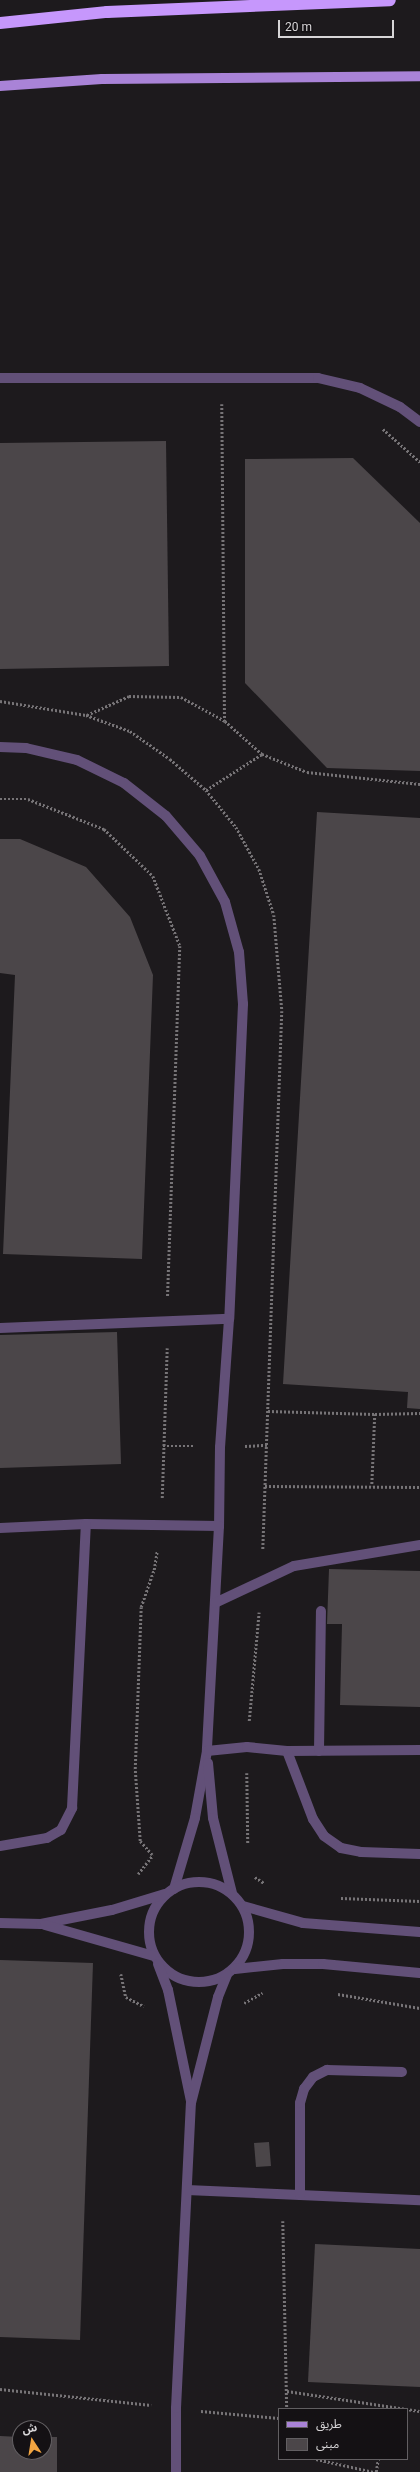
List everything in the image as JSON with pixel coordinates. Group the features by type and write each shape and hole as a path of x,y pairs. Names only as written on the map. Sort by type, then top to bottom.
{"highway":[{"path":"0,23 107,12 390,0"}],"main road":[{"path":"0,86 102,79 420,76"}],"street":[{"path":"0,378 318,378 360,388 400,407 420,422"},
{"path":"0,747 26,748 77,760 124,783 166,816 200,856 225,902 239,952 243,1004 229,1319 220,1447 219,1526 207,1751 195,1818 174,1889"},
{"path":"0,1328 229,1319"},
{"path":"0,1528 86,1524 219,1526"},
{"path":"0,1846 47,1838 61,1830 72,1808 86,1524"},
{"path":"215,1603 294,1566 420,1546"},
{"path":"319,1750 321,1611"},
{"path":"207,1751 247,1748 287,1751 420,1750"},
{"path":"176,2472 176,2408 191,2103 212,2020 231,1972 245,1955 250,1938 249,1921 242,1906 232,1893 213,1818 207,1751"},
{"path":"287,1751 313,1819 324,1836 341,1848 361,1852 420,1854"},
{"path":"41,1924 112,1910 165,1894 193,1882 214,1883 232,1893"},
{"path":"165,1894 152,1913 148,1935 174,2019 191,2103"},
{"path":"242,1906 303,1923 420,1932"},
{"path":"0,1922 41,1924 115,1944 156,1960 173,1976 191,1982 209,1982 231,1972 283,1964 323,1964 420,1973"},
{"path":"300,2194 300,2103 304,2089 313,2077 326,2070 402,2072"},
{"path":"187,2190 420,2200"}],"path":[{"path":"222,378 225,721"},
{"path":"379,426 420,462"},
{"path":"86,715 129,696 181,697 225,721 262,754 307,772 420,784"},
{"path":"206,790 262,754"},
{"path":"0,799 28,799 104,829 153,876 180,946 161,1526 154,1570 141,1607 135,1769 140,1841 152,1855"},
{"path":"268,1411 375,1414 420,1413"},
{"path":"372,1486 375,1414"},
{"path":"265,1486 420,1487"},
{"path":"335,1897 420,1901"},
{"path":"115,1944 126,1998 174,2019"},
{"path":"212,2020 281,1984 283,1964"},
{"path":"335,1993 420,2008"},
{"path":"283,2194 287,2408"},
{"path":"0,2389 278,2418"},
{"path":"287,2391 387,2407"},
{"path":"408,2410 420,2411"},
{"path":"321,2460 375,2472 378,2460"}],"building":[{"path":"166,441 169,666 0,669 0,443"},
{"path":"353,458 420,523 420,771 327,768 245,683 245,459"},
{"path":"317,812 420,818 420,1409 407,1408 408,1392 283,1384"},
{"path":"0,839 20,839 86,867 130,917 153,975 142,1259 3,1254 15,975 0,973"},
{"path":"117,1332 121,1464 0,1468 0,1335"},
{"path":"329,1569 420,1571 420,1707 340,1705 342,1624 327,1624"},
{"path":"0,1960 93,1963 80,2340 0,2337"},
{"path":"269,2142 271,2166 256,2167 254,2143"},
{"path":"315,2244 420,2249 420,2387 308,2382"},
{"path":"0,2436 12,2437 12,2460 52,2460 52,2437 57,2437 57,2472 0,2472"}]}
